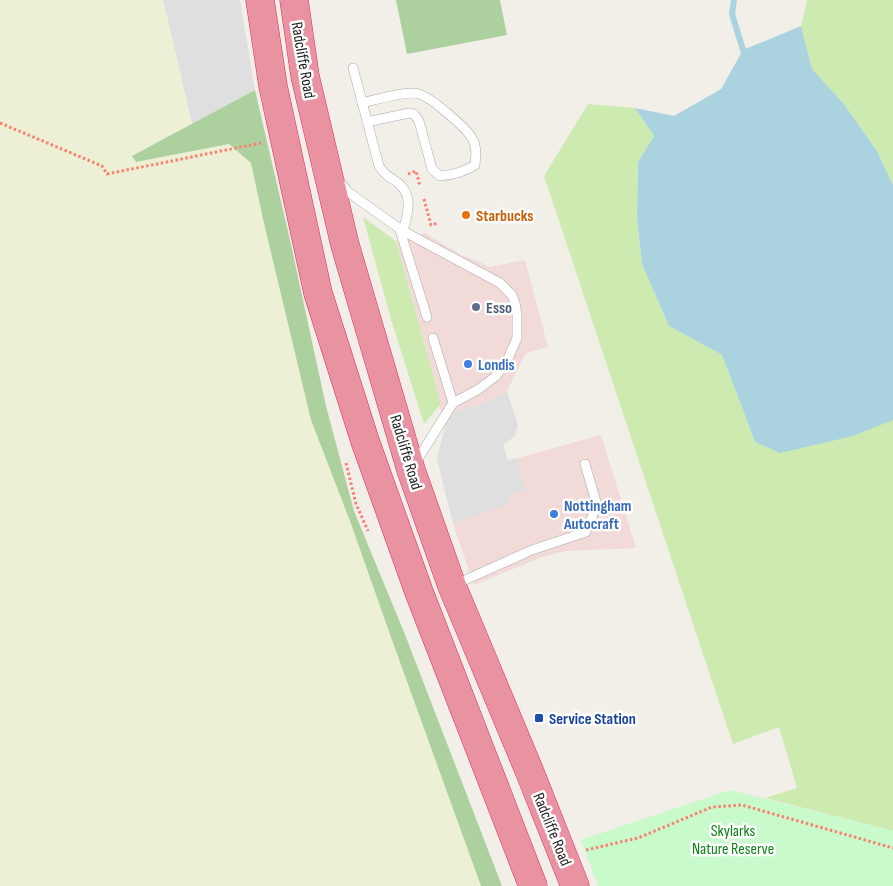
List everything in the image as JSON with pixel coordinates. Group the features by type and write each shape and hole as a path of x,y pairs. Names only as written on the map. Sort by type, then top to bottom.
{"highway":[{"name":"Radcliffe Road","path":"260,0 273,86 318,293 365,441 419,592 533,886"},
{"name":"Radcliffe Road","path":"294,0 305,76 345,245 411,470 452,586 575,886"}],"lane":[{"path":"352,68 379,166 385,175 396,181 404,189 408,200 409,212 401,229 427,317"},
{"path":"362,103 401,94 419,94 433,102 455,120 473,139 476,154 475,165 464,171 440,176 432,169 419,121 414,114 401,114 367,122"},
{"path":"327,168 348,192 401,229 500,283 512,295 515,303 517,338 508,361 496,376 479,389 453,403 423,448 411,470"},
{"path":"433,338 453,403"},
{"path":"452,586 532,550 586,532 597,505 585,464"}],"path":[{"path":"0,123 102,166 107,174 263,142"},
{"path":"578,852 638,838 712,807 742,805 893,848"}],"shaded area":[{"path":"163,0 240,0 255,90 192,124"},
{"name":"Esso","path":"425,233 461,255 489,267 525,260 548,347 526,353 507,391 490,401 456,412 450,417 444,430 437,389 396,241"},
{"path":"507,391 518,425 515,436 503,445 508,460 518,458 517,461 526,489 511,504 453,524 437,459 444,430 450,417 456,412 490,401"},
{"name":"Nottingham Autocraft","path":"601,435 636,548 566,551 545,556 474,585 453,524 510,504 508,495 526,489 517,461 518,458"}],"green space":[{"path":"0,0 163,0 192,124 133,156 136,162 229,144 251,163 311,420 350,521 481,886 0,886"},
{"path":"396,0 500,0 507,35 407,54"},
{"path":"807,0 893,0 893,185 877,151 844,104 812,69 801,26"},
{"path":"255,90 326,406 354,511 404,632 502,886 481,886 350,521 311,420 251,163 229,144 136,162 132,156"},
{"path":"588,104 635,108 654,136 638,162 637,219 642,264 669,326 722,355 755,442 893,419 893,831 765,798 797,788 779,727 733,744 544,176"},
{"path":"363,217 396,241 440,405 424,424 390,316"},
{"name":"Skylarks Nature Reserve","path":"730,790 893,831 893,886 598,886 581,840"}],"water":[{"path":"801,26 812,69 844,104 877,151 893,185 893,420 853,436 780,453 755,442 722,355 669,326 642,264 637,219 638,162 654,136 635,108 674,116 721,89 743,50"}],"waterway":[{"path":"734,0 732,14 743,50"}],"place":[{"name":"Starbucks","path":"466,215"},
{"name":"Esso","path":"476,307"},
{"name":"Londis","path":"468,364"},
{"name":"Nottingham Autocraft","path":"554,514"},
{"name":"Service Station","path":"539,718"}]}
